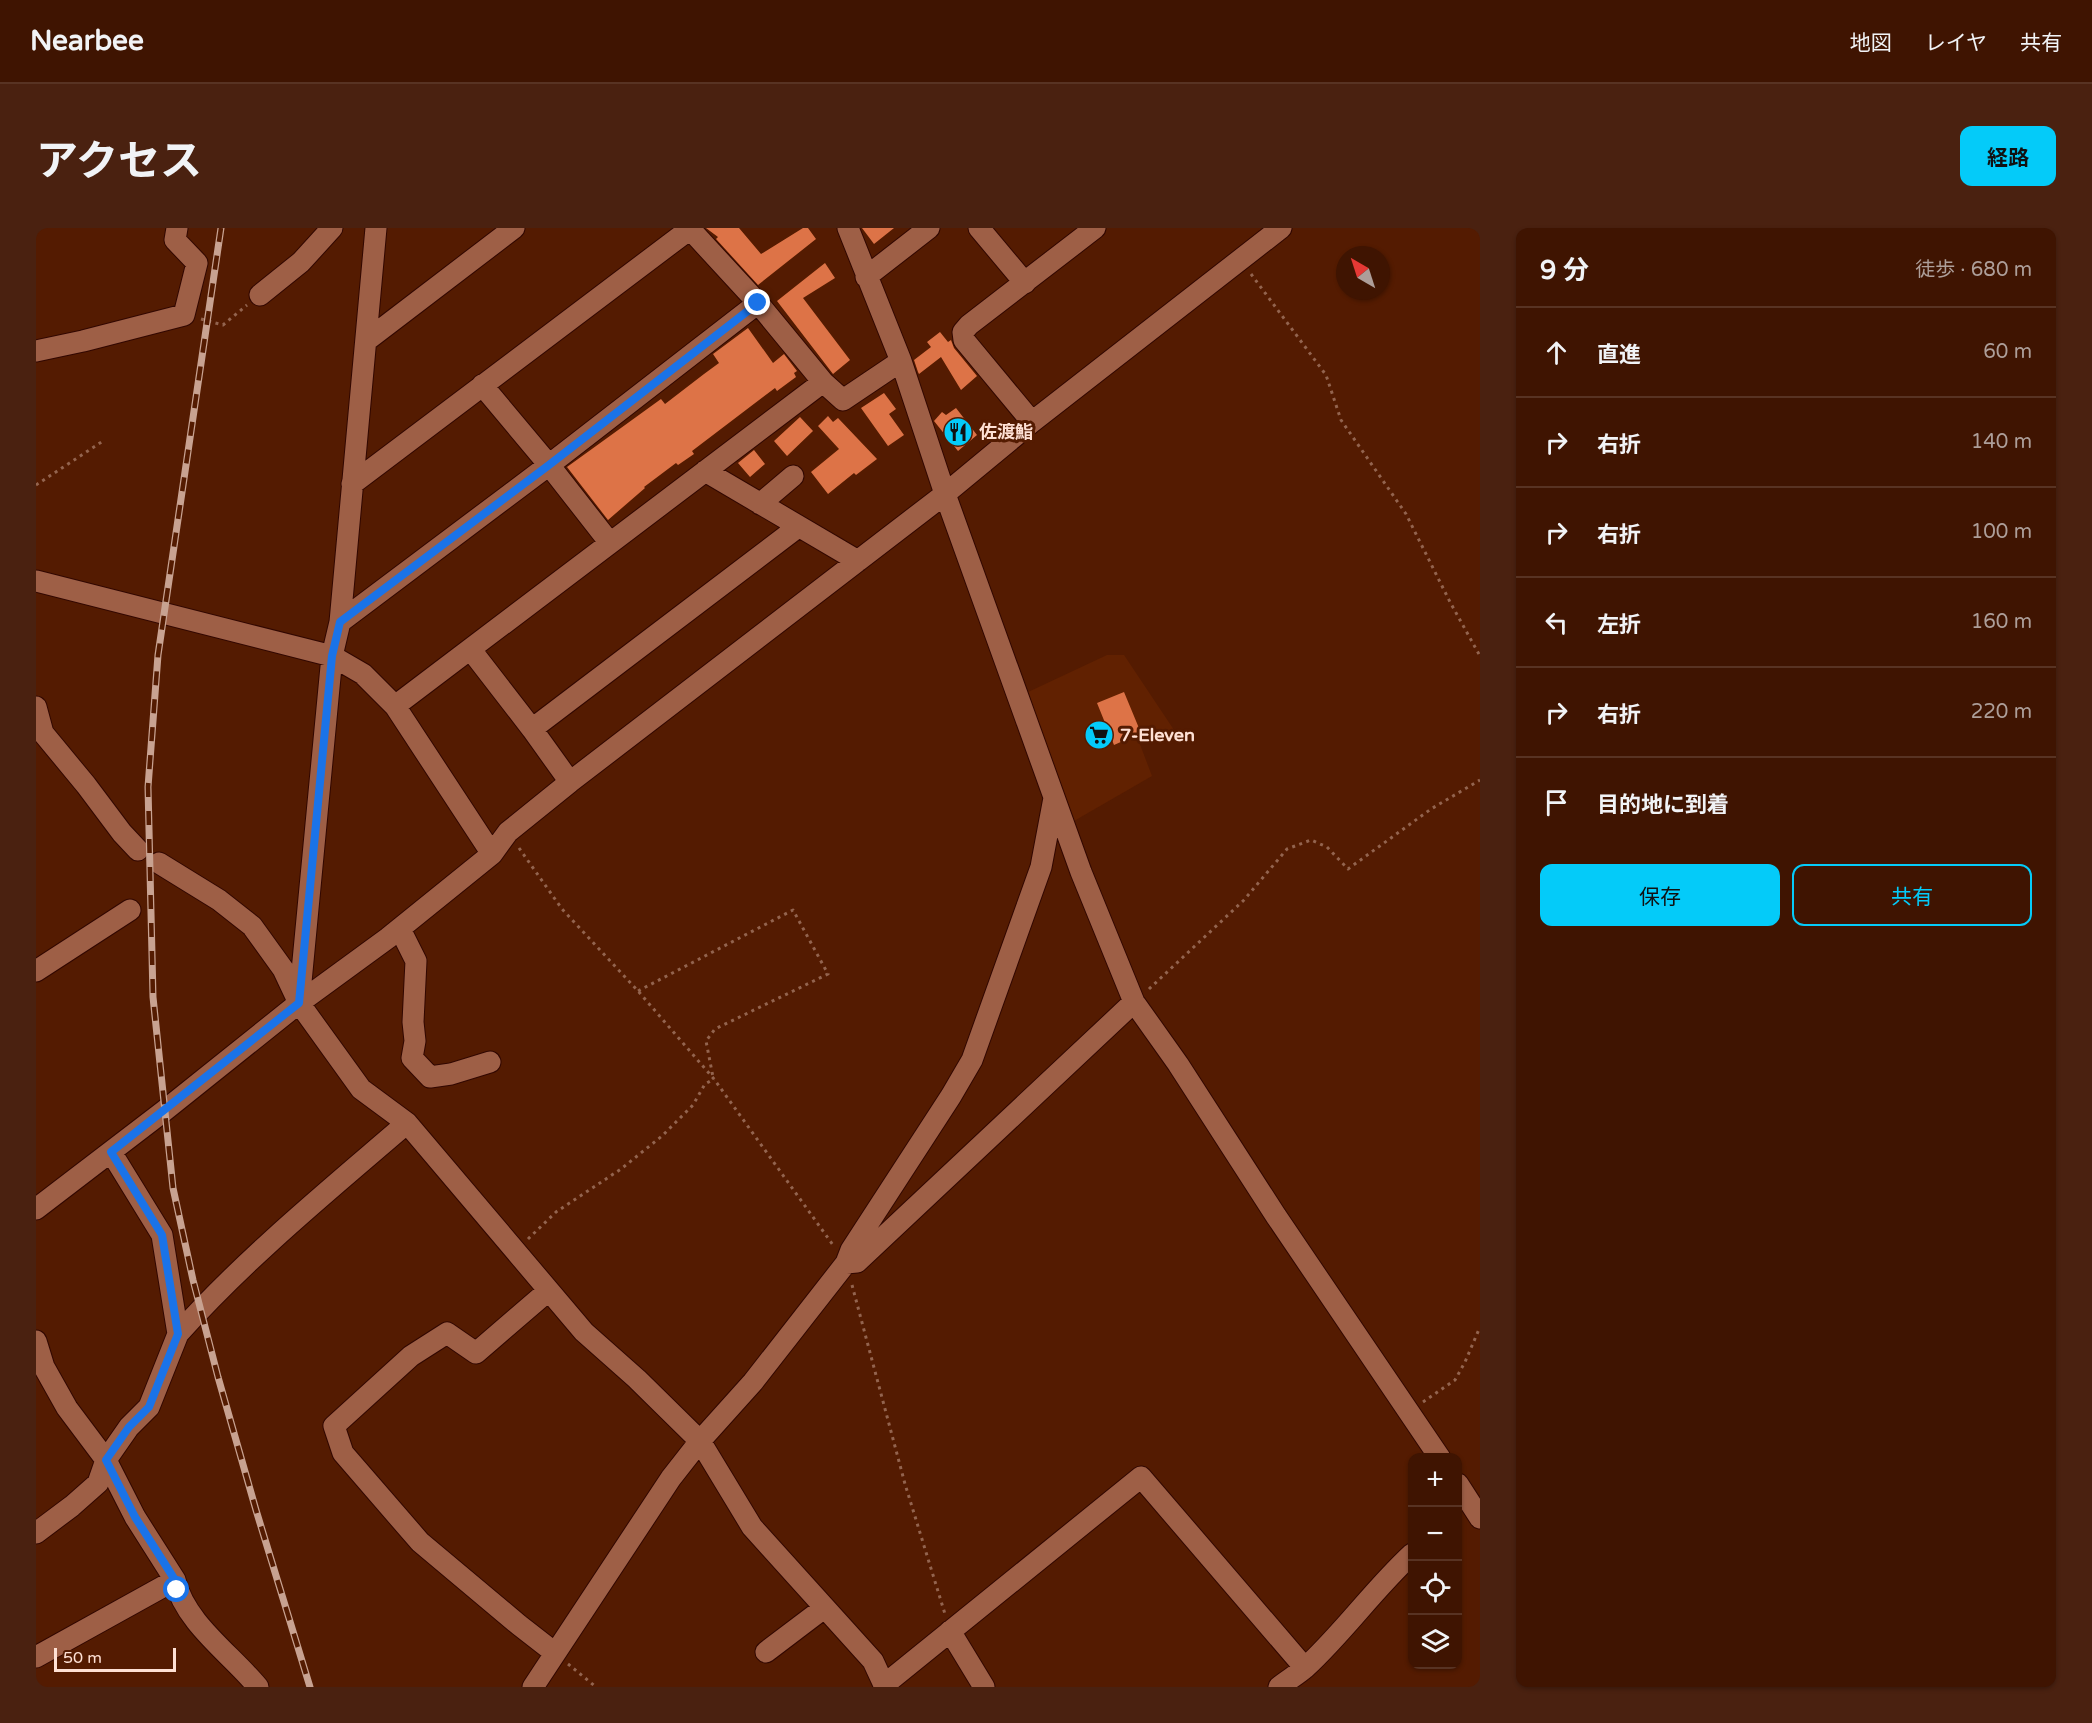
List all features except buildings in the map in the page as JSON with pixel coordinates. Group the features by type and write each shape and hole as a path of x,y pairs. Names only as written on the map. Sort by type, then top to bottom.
{"street":[{"path":"36,351 184,315 197,263 175,240 177,228"},
{"path":"260,295 301,262 332,228"},
{"path":"299,1003 332,656 340,622 376,228"},
{"path":"366,341 514,228"},
{"path":"352,484 690,228 758,303 823,382 843,400 901,361"},
{"path":"848,228 901,361 945,494 1081,872 1134,1002 1178,1064 1276,1216 1437,1453"},
{"path":"866,277 929,228"},
{"path":"979,228 1024,283"},
{"path":"1032,422 964,340 963,332 1095,228"},
{"path":"36,1209 299,1003 400,929 492,854 508,832 570,782 945,494 1032,422 1281,228"},
{"path":"340,622 549,465 758,303"},
{"path":"395,706 823,382"},
{"path":"482,385 610,543"},
{"path":"705,471 858,561"},
{"path":"760,504 793,476"},
{"path":"532,729 798,527"},
{"path":"36,581 332,656 363,674 395,706 492,854"},
{"path":"471,650 570,782"},
{"path":"36,707 40,735 86,784 122,833 138,850"},
{"path":"533,1687 671,1478 700,1441 753,1382 846,1263 851,1250 951,1096 972,1060 1041,867 1054,797"},
{"path":"159,863 219,900 252,926 284,969 299,1003 361,1089 407,1123 584,1332 637,1379 700,1441 752,1527 873,1661 885,1686 1141,1476 1305,1668"},
{"path":"36,972 130,910"},
{"path":"400,929 416,961 413,1022 415,1041 412,1058 430,1077 451,1074 490,1062"},
{"path":"846,1263 857,1262 1134,1002"},
{"path":"36,1533 98,1483 106,1460 129,1427 149,1407 178,1334 218,1290 310,1206 407,1123"},
{"path":"111,1152 162,1235 178,1334"},
{"path":"548,1291 476,1353 447,1333 420,1350 334,1426 343,1453 420,1542 555,1653"},
{"path":"36,1341 44,1367 67,1408 106,1460 135,1517 175,1580 177,1590 204,1633 243,1669 258,1687"},
{"path":"1462,1491 1472,1508"},
{"path":"1280,1687 1305,1668 1408,1559"},
{"path":"36,1658 175,1580"},
{"path":"766,1652 824,1608"},
{"path":"950,1631 984,1687"}],"path":[{"path":"1241,261 1326,375 1341,420 1406,514 1480,656"},
{"path":"184,315 223,324 260,295"},
{"path":"36,485 103,441"},
{"path":"1134,1002 1162,979 1244,900 1287,849 1311,840 1327,847 1348,869 1431,809 1480,780"},
{"path":"508,832 562,909 638,991 714,1080 846,1263 905,1484 950,1631"},
{"path":"638,991 793,910 828,974 714,1029 706,1041 714,1080"},
{"path":"515,1252 556,1212 621,1169 662,1136 693,1105 705,1084 714,1080"},
{"path":"1412,1416 1421,1402 1455,1380 1480,1327"},
{"path":"555,1653 596,1687"}],"shaded area":[{"name":"7-Eleven","path":"1107,655 1124,655 1174,730 1138,739 1152,776 1074,821 1026,693"}],"railway":[{"path":"221,228 158,655 148,787 153,997 173,1188 193,1280 256,1510 310,1687"}],"place":[{"name":"佐渡鮨","path":"958,432"},
{"name":"7-Eleven","path":"1099,735"}],"route":[{"path":"177,1590 175,1580 135,1517 106,1460 129,1427 149,1407 178,1334 162,1235 111,1152 299,1003 332,656 340,622 549,465 758,303"}]}
